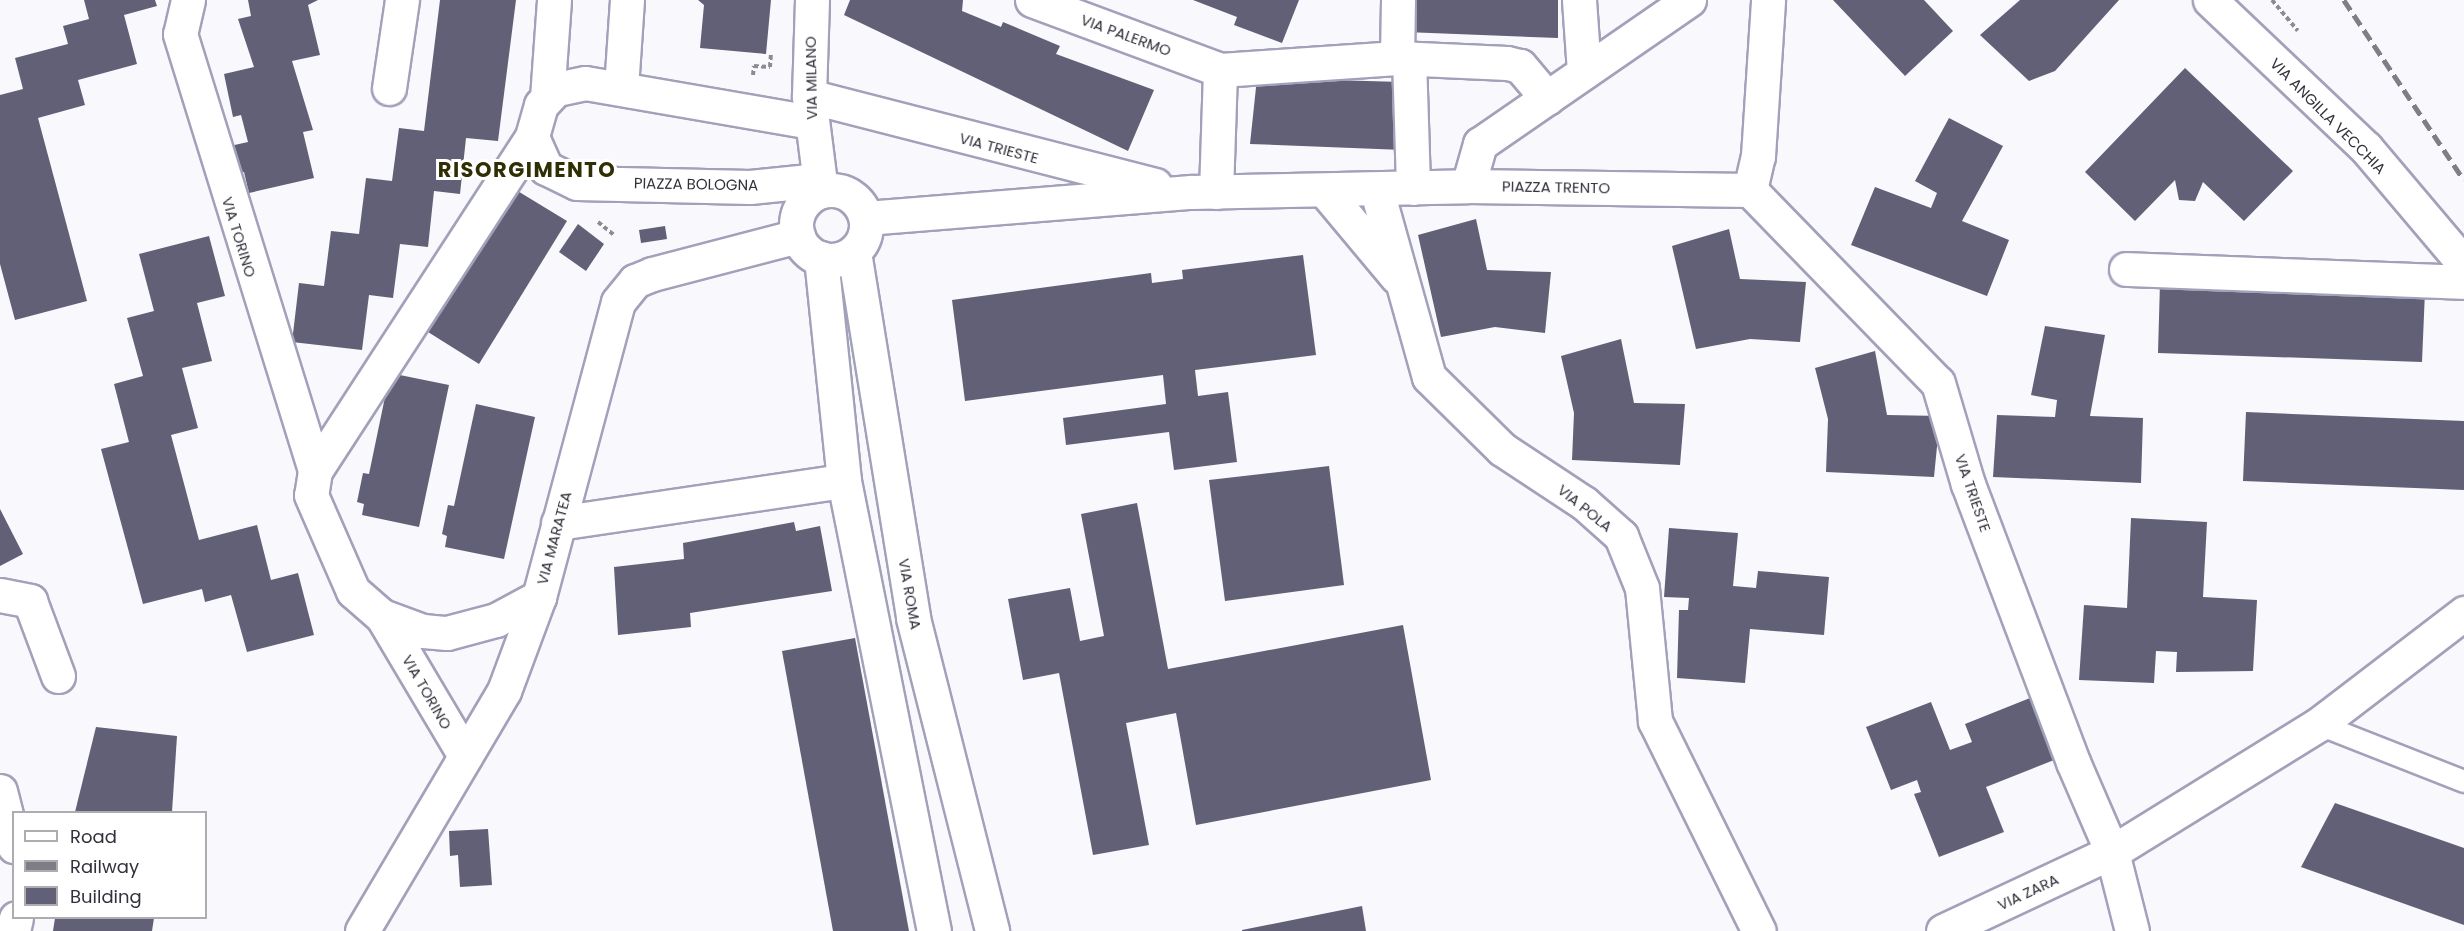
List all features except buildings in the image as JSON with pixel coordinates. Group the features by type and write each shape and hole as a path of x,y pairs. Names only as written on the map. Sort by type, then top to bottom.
{"street":[{"name":"VIA TORINO","path":"188,0 180,34 315,471"},
{"path":"389,88 402,0"},
{"path":"547,98 554,0"},
{"path":"621,88 627,0"},
{"name":"VIA MILANO","path":"812,0 810,109 820,186"},
{"name":"VIA PALERMO","path":"1032,0 1220,70 1403,58 1520,66 1547,98"},
{"path":"1398,0 1413,188"},
{"path":"1579,0 1584,72"},
{"path":"1468,186 1480,144 1689,0"},
{"path":"1750,190 1758,156 1768,0"},
{"name":"VIA ANGILLA VECCHIA","path":"2210,0 2366,148 2464,264"},
{"path":"1203,192 1220,70"},
{"path":"532,137 533,120 547,98 568,85 621,88 810,109"},
{"name":"VIA TRIESTE","path":"810,109 1073,167 1203,192"},
{"name":"VIA TORINO","path":"465,756 382,616 353,591 311,495 315,471 532,137"},
{"name":"PIAZZA BOLOGNA","path":"532,137 546,168 577,183 750,187 820,186"},
{"path":"821,258 854,252 864,237 866,218 857,200 841,191 820,186 800,208 798,236 821,258 844,481 934,931"},
{"name":"VIA TRIESTE","path":"866,218 1203,192 1377,191 1468,186"},
{"name":"PIAZZA TRENTO","path":"1468,186 1750,190"},
{"name":"VIA TRIESTE","path":"1750,190 1938,383 1968,484 2073,762 2112,852 2132,931"},
{"path":"1325,191 1404,286"},
{"name":"VIA POLA","path":"1377,191 1430,377 1502,449 1584,503 1621,536 1642,588 1655,721 1760,931"},
{"name":"VIA MARATEA","path":"362,931 504,691 539,597 618,302 635,281 798,236"},
{"name":"VIA ROMA","path":"854,252 913,618 992,931"},
{"path":"2126,269 2464,282"},
{"path":"558,523 844,481"},
{"path":"0,595 30,601 58,676"},
{"path":"382,616 423,631 447,633 496,620 539,597"},
{"name":"VIA ZARA","path":"1943,931 2112,852 2319,724 2464,613"},
{"path":"0,791 12,838"}],"lane":[{"path":"2319,724 2464,781"}],"railway":[{"path":"2344,0 2464,180"}],"district":[{"name":"RISORGIMENTO","path":"527,170"}]}
